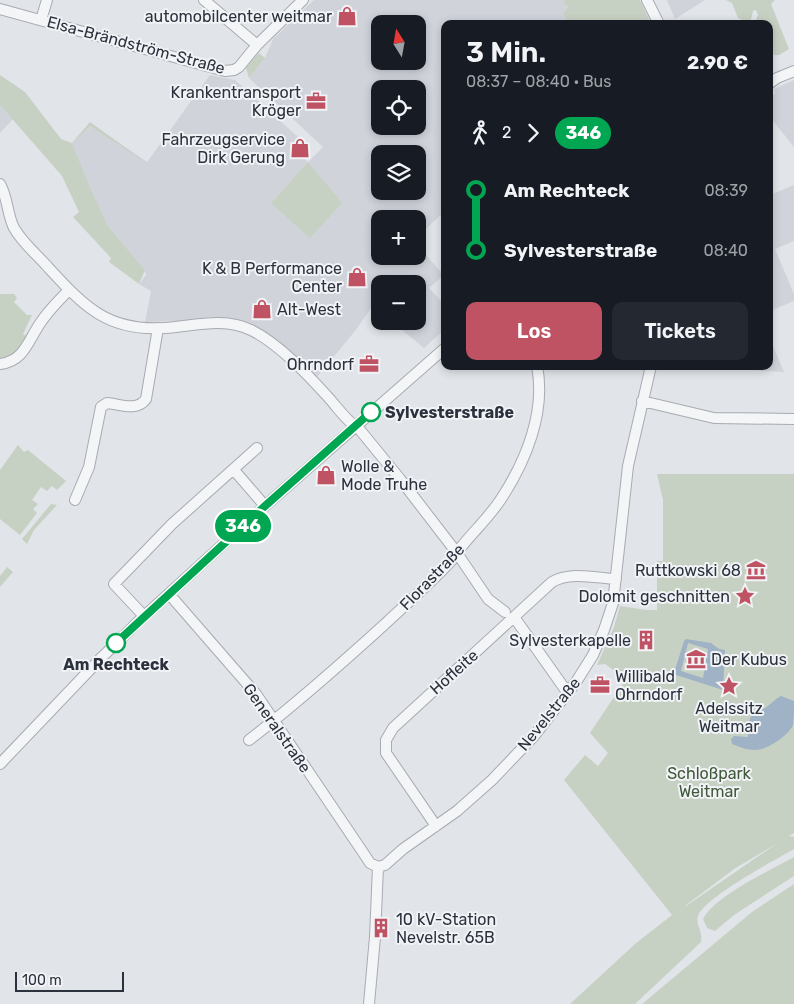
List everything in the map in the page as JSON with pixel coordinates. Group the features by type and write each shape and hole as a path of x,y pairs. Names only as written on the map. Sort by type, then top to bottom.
{"street":[{"path":"41,20 47,0"},
{"path":"204,0 257,45"},
{"name":"Elsa-Brändström-Straße","path":"0,9 225,71 234,70 239,67 257,45 303,0"},
{"path":"647,0 656,20"},
{"path":"773,80 794,64"},
{"path":"773,80 794,71"},
{"path":"0,184 17,233 69,290 94,312 113,322 139,328 218,322 236,324 250,330 282,352 360,430 456,553 488,599 509,615 567,692"},
{"path":"0,364 12,362 26,350 39,324 51,308 69,290"},
{"path":"76,500 89,467 100,407 107,403 135,407 141,405 146,399 158,328"},
{"path":"0,764 102,656 144,616 354,426 441,351"},
{"name":"Florastraße","path":"249,740 413,598 452,560 501,499 524,455 531,436 538,405 538,370"},
{"name":"Nevelstraße","path":"378,867 385,865 402,849 460,809 492,780 534,736 586,667 599,642 613,603 628,466 650,370"},
{"path":"642,401 714,418 794,419"},
{"path":"144,616 114,584 172,524 234,470 256,448"},
{"path":"234,470 265,506"},
{"name":"Hofleite","path":"436,826 389,758 386,749 386,738 393,728 509,615 558,578 573,576 616,579"},
{"name":"Generalstraße","path":"169,594 255,693 370,863 378,867"},
{"path":"369,1004 378,867"}],"shaded area":[{"path":"314,0 565,0 563,3 568,7 563,14 567,20 441,20 441,215 426,229 426,210 371,210 371,265 426,265 426,256 441,272 441,278 429,288 441,301 441,333 424,348 402,330 426,330 426,275 371,275 371,308 316,378 279,341 250,324 229,318 211,317 180,321 145,322 151,291 139,284 146,275 145,270 108,226 78,165 72,144 90,126 147,162 210,75 235,80 309,147 302,156 308,162 323,147 249,78 265,58 273,39","holes":["308,162 315,172 271,203"]},
{"path":"667,0 705,0 675,19"},
{"path":"794,80 794,147 773,121 774,89"},
{"path":"0,105 13,119 0,133"},
{"path":"794,185 794,241 775,249 794,294 794,301 773,310 773,194"},
{"path":"773,346 784,372 752,370 773,370"}],"green space":[{"path":"565,0 640,0 649,20 567,20 563,14 568,7 563,3"},
{"path":"726,0 775,0 771,4 789,49 779,55 774,55 773,20 756,20 758,15 756,10 753,11 751,20 743,20 738,18 732,3"},
{"path":"259,53 265,58 249,78 246,68"},
{"path":"0,75 25,92 61,139 72,143 90,122 147,163 90,126 72,144 108,226 145,270 139,284 109,262 111,258 73,217 79,212 62,176 0,105"},
{"path":"308,162 342,203 310,238 271,203"},
{"path":"0,294 14,294 17,298 14,302 27,315 32,315 23,334 28,337 13,354 0,359"},
{"path":"18,445 24,452 28,450 66,481 57,490 52,486 47,491 41,487 32,500 38,504 33,509 37,513 20,535 0,519 0,470"},
{"name":"Schloßpark Weitmar","path":"657,474 794,474 794,833 789,836 794,837 794,849 741,880 703,908 697,919 701,942 635,1004 570,1004 635,944 672,915 564,780 585,755 598,766 608,753 590,733 626,679 605,664 597,665 614,627 620,606 657,610 657,561 663,561 663,500","holes":["776,844 686,906 734,869"]},
{"path":"51,504 57,505 34,530 27,544 22,539"},
{"path":"7,567 13,572 0,587 0,576"},
{"path":"93,659 94,661 0,759 0,755"},
{"path":"794,857 794,876 734,915 715,931 707,928 703,919 719,901 744,884"},
{"path":"794,884 794,1004 642,1004 752,912"}],"water":[{"path":"686,639 711,643 719,649 725,650 723,690 676,675 675,670","holes":["688,643 708,649 703,678 681,671"]},
{"path":"781,696 794,701 793,725 787,733 777,742 760,750 746,749 732,744 731,739 734,736 748,737 749,722 754,713 767,707"}],"bus line":[{"name":"346","path":"116,643 371,412"}],"place":[{"name":"automobilcenter weitmar","path":"347,16"},
{"name":"Krankentransport Kröger","path":"316,101"},
{"name":"Fahrzeugservice Dirk Gerung","path":"300,148"},
{"name":"K & B Performance Center","path":"357,277"},
{"name":"Alt-West","path":"262,309"},
{"name":"Ohrndorf","path":"369,364"},
{"name":"Sylvesterstraße","path":"371,412"},
{"name":"Wolle & Mode Truhe","path":"326,475"},
{"name":"Ruttkowski 68","path":"756,570"},
{"name":"Dolomit geschnitten","path":"745,596"},
{"name":"Sylvesterkapelle","path":"646,640"},
{"name":"Am Rechteck","path":"116,643"},
{"name":"Der Kubus","path":"696,659"},
{"name":"Willibald Ohrndorf","path":"600,685"},
{"name":"Adelssitz Weitmar","path":"729,686"},
{"name":"10 kV-Station Nevelstr. 65B","path":"381,928"}]}
